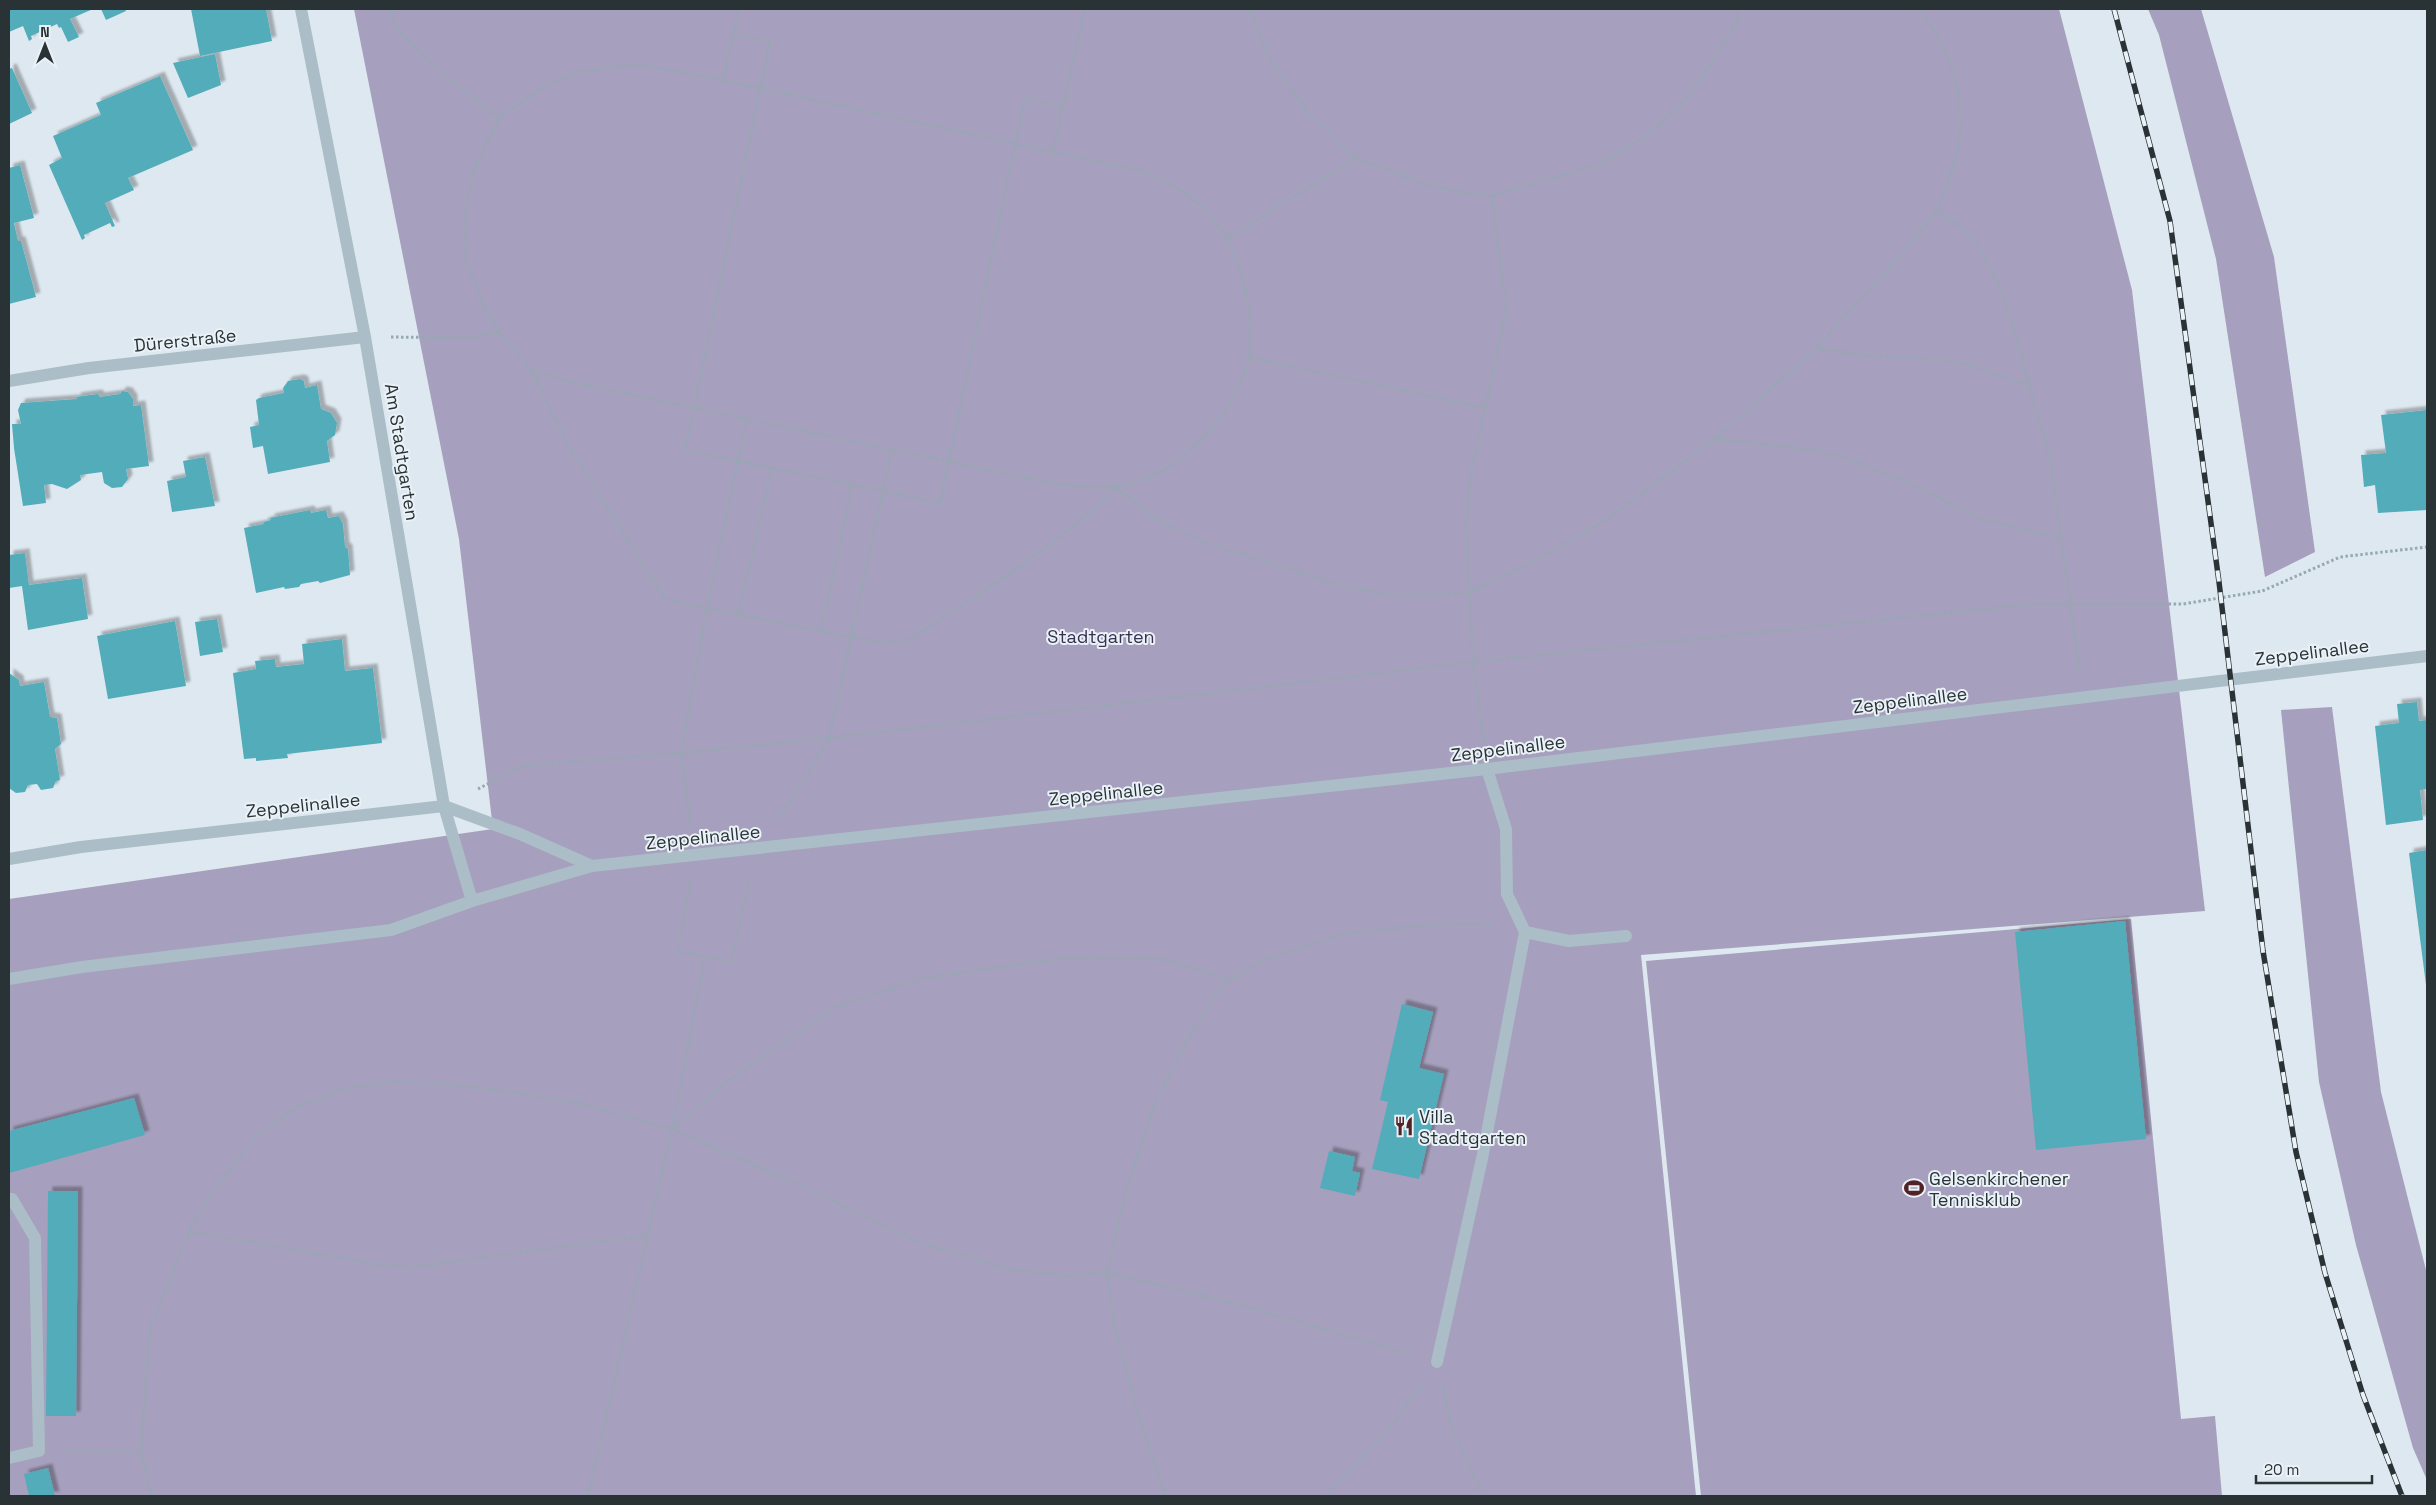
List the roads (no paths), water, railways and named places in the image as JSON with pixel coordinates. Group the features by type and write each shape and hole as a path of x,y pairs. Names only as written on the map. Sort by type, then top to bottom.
{"street":[{"name":"Am Stadtgarten","path":"301,9 365,337 444,806 472,901"},
{"name":"Dürerstraße","path":"9,381 89,368 365,337"},
{"name":"Zeppelinallee","path":"9,979 82,967 391,930 472,901 592,866 1487,769 2427,656"},
{"path":"1437,1362 1483,1154 1524,932 1508,894 1506,829 1487,769"},
{"name":"Zeppelinallee","path":"9,859 81,847 444,806 520,834 592,866"},
{"path":"1524,932 1569,941 1626,936"},
{"path":"9,1200 12,1198 35,1238 39,1451 9,1458"}],"railway":[{"path":"2114,9 2170,221 2219,582 2263,951 2296,1152 2325,1273 2363,1395 2402,1496"}],"place":[{"name":"Villa Stadtgarten","path":"1404,1126"},
{"name":"Gelsenkirchener Tennisklub","path":"1914,1188"}],"park label":[{"name":"Stadtgarten","path":"1101,636"}]}
